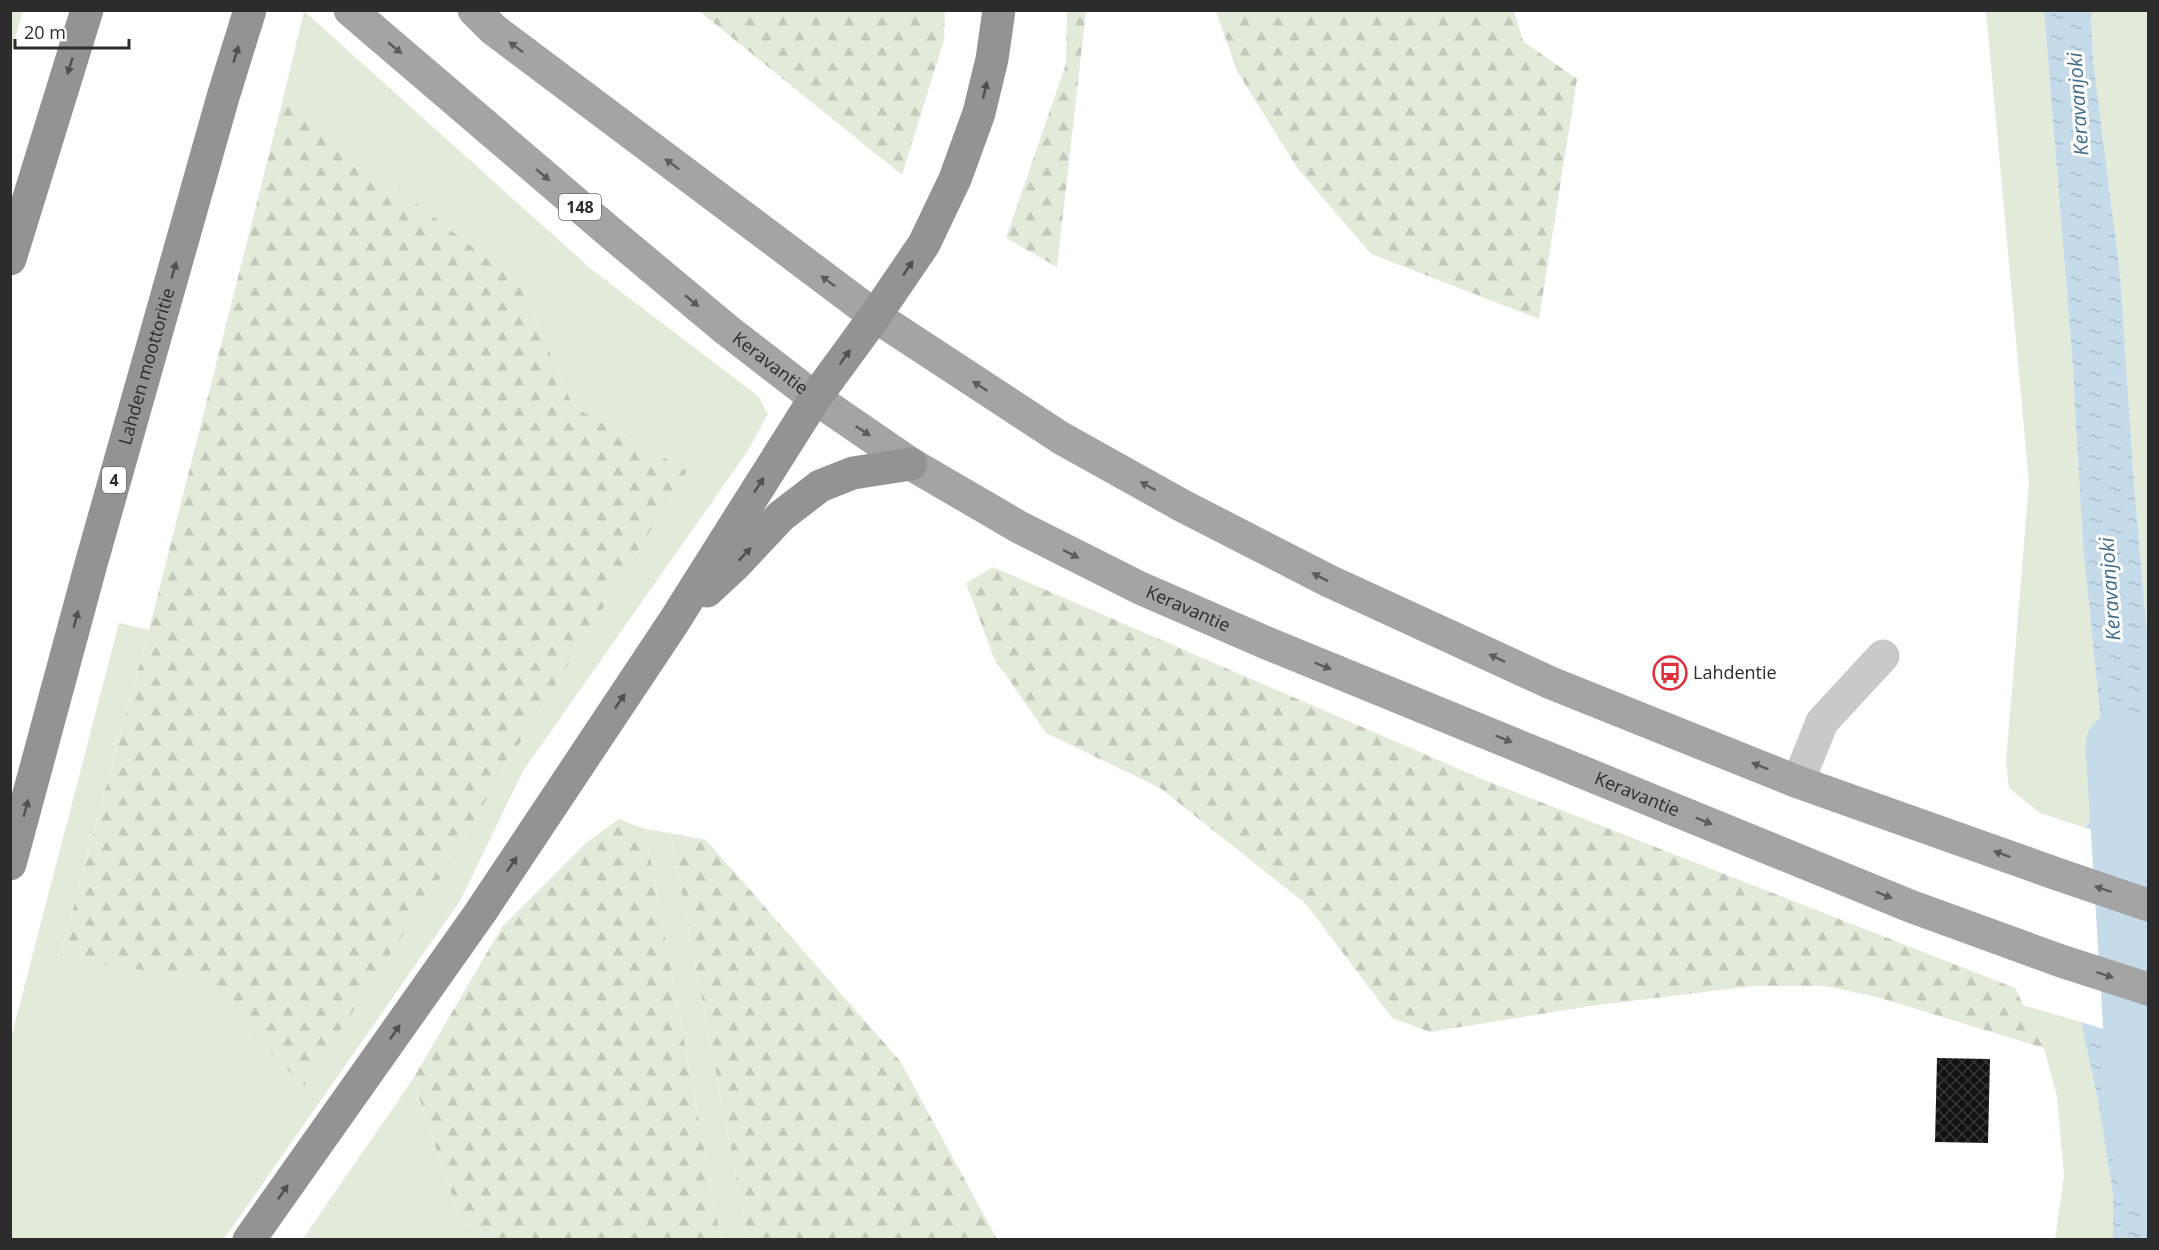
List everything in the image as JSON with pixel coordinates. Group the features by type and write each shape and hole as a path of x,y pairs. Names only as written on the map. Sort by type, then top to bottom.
{"highway":[{"path":"10,259 87,10"},
{"name":"Lahden moottoritie","path":"10,864 90,564 223,97 250,10"},
{"path":"249,1239 480,913 672,623 815,398 924,244 955,179 979,113 992,59 999,10"},
{"path":"672,623 734,566 781,516 820,486 853,473 910,464"}],"main road":[{"name":"Keravantie","path":"350,10 727,330 815,398 910,464 1019,527 1162,598 1269,644 1910,906 2061,961 2148,989"},
{"path":"474,10 493,29 875,316 1061,438 1181,505 1329,581 1551,682 1798,782 2148,904"}],"lane":[{"path":"1798,782 1822,722 1883,656"}],"green space":[{"path":"10,11 23,11 11,52"},
{"path":"304,11 591,269 758,396 768,414 747,452 523,771 460,901 224,1239 11,1240 11,1038 119,623 149,630 60,955 196,979 304,1085 446,869 507,764 687,471 573,406 521,285 283,99"},
{"path":"699,11 945,11 944,40 902,175"},
{"path":"1067,11 1086,11 1057,267 1006,238 1066,64"},
{"path":"1216,11 1514,11 1523,41 1577,79 1539,319 1371,254 1298,169 1237,71"},
{"path":"1986,11 2044,11 2072,355 2083,546 2103,743 2093,815 2086,828 2040,813 2009,788 2006,762 2029,483"},
{"path":"2091,11 2148,11 2148,645 2134,483 2120,273 2093,60"},
{"path":"283,99 521,285 573,406 687,471 507,764 446,869 304,1086 196,979 60,956 149,630"},
{"path":"993,567 1482,779 2015,988 2044,1048 1877,997 1826,986 1754,986 1590,1006 1430,1032 1392,1018 1306,904 1160,788 1046,733 994,658 966,583"},
{"path":"619,819 645,829 721,1239 498,1239 461,1223 413,1079 502,927 587,842"},
{"path":"645,829 670,833 748,1239 721,1239"},
{"path":"670,833 706,840 900,1061 997,1239 748,1239"},
{"path":"2023,1005 2081,1022 2098,1101 2113,1194 2113,1239 2055,1239 2064,1176 2057,1096 2044,1048"},
{"path":"413,1079 461,1223 498,1239 302,1240"}],"water":[{"path":"2044,11 2091,11 2093,60 2120,273 2134,483 2148,645 2148,848 2086,828 2093,815 2103,743 2083,546 2072,355"},
{"path":"2081,1022 2148,1042 2148,1239 2113,1239 2113,1194 2098,1101"}],"pier":[{"path":"2083,828 2148,848 2148,851 2085,831"},
{"path":"2080,1019 2148,1038 2148,1042 2078,1021"}],"building":[{"path":"1937,1058 1990,1059 1988,1143 1935,1142"}],"waterway":[{"name":"Keravanjoki","path":"2120,746 2148,1167"}],"place":[{"name":"Lahdentie","path":"1670,673"}]}
